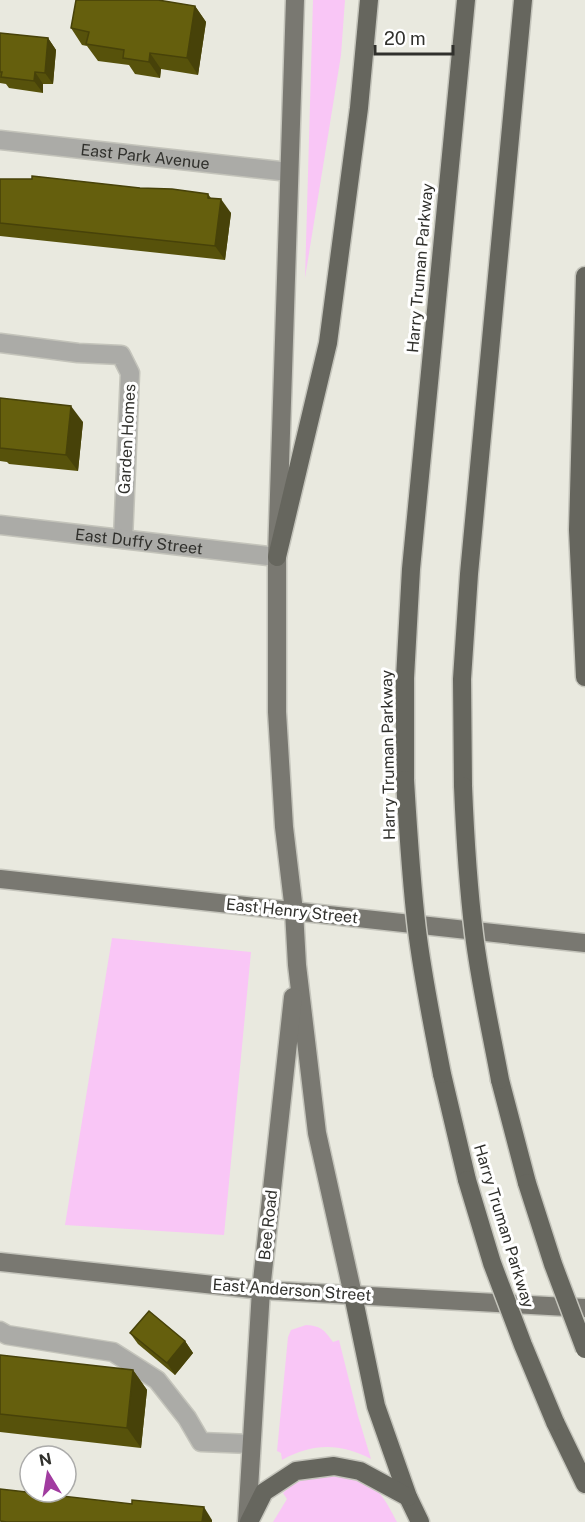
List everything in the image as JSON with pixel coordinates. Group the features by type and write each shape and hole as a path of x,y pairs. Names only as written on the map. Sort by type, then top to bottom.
{"highway":[{"path":"277,557 328,343 359,108 369,0"},
{"name":"Harry Truman Parkway","path":"466,0 411,569 405,678 405,780 410,856 417,930 429,1004 442,1074 467,1180 492,1263 523,1345 555,1422 585,1484"},
{"path":"524,0 469,574 462,679 466,861 474,936 500,1080 527,1183 553,1264 585,1349"},
{"path":"585,276 578,530 585,677"},
{"path":"353,1294 376,1406 408,1497 420,1522"},
{"path":"248,1522 264,1491 296,1471 334,1466 360,1471 408,1497"}],"main road":[{"path":"296,0 277,557 277,712 284,827 294,911 297,965 317,1133 353,1294"},
{"name":"East Henry Street","path":"0,879 585,943"},
{"name":"Bee Road","path":"248,1522 261,1290 297,965"},
{"name":"East Anderson Street","path":"0,1262 261,1290 585,1308"}],"street":[{"name":"East Park Avenue","path":"0,140 289,172"},
{"name":"Garden Homes","path":"0,343 78,353 121,355 130,373 123,539"},
{"name":"East Duffy Street","path":"0,525 277,557"},
{"path":"0,1331 7,1335 113,1352 157,1380 187,1418 201,1442 251,1444"}],"shaded area":[{"path":"313,0 345,0 341,55 305,278"},
{"path":"112,938 251,952 224,1235 65,1225"},
{"path":"306,1325 322,1329 333,1342 339,1340 371,1459 348,1450 326,1447 305,1450 282,1460 281,1453 277,1451 288,1337 291,1330"},
{"path":"331,1473 356,1478 370,1484 384,1499 397,1522 273,1522 287,1499 283,1493 288,1488 305,1479"}],"building":[{"path":"76,0 158,0 195,6 187,58 150,53 149,62 123,58 124,50 86,44 89,32 71,28"},
{"path":"0,33 48,38 45,73 35,72 34,81 1,77"},
{"path":"32,176 208,194 208,198 221,199 215,246 0,223 0,179 32,179"},
{"path":"0,398 71,406 66,455 0,448"},
{"path":"149,1311 185,1341 167,1363 130,1333"},
{"path":"0,1355 133,1370 127,1428 0,1414"},
{"path":"0,1489 18,1491 18,1504 78,1504 78,1498 132,1504 132,1500 204,1507 202,1522 0,1521"}]}
